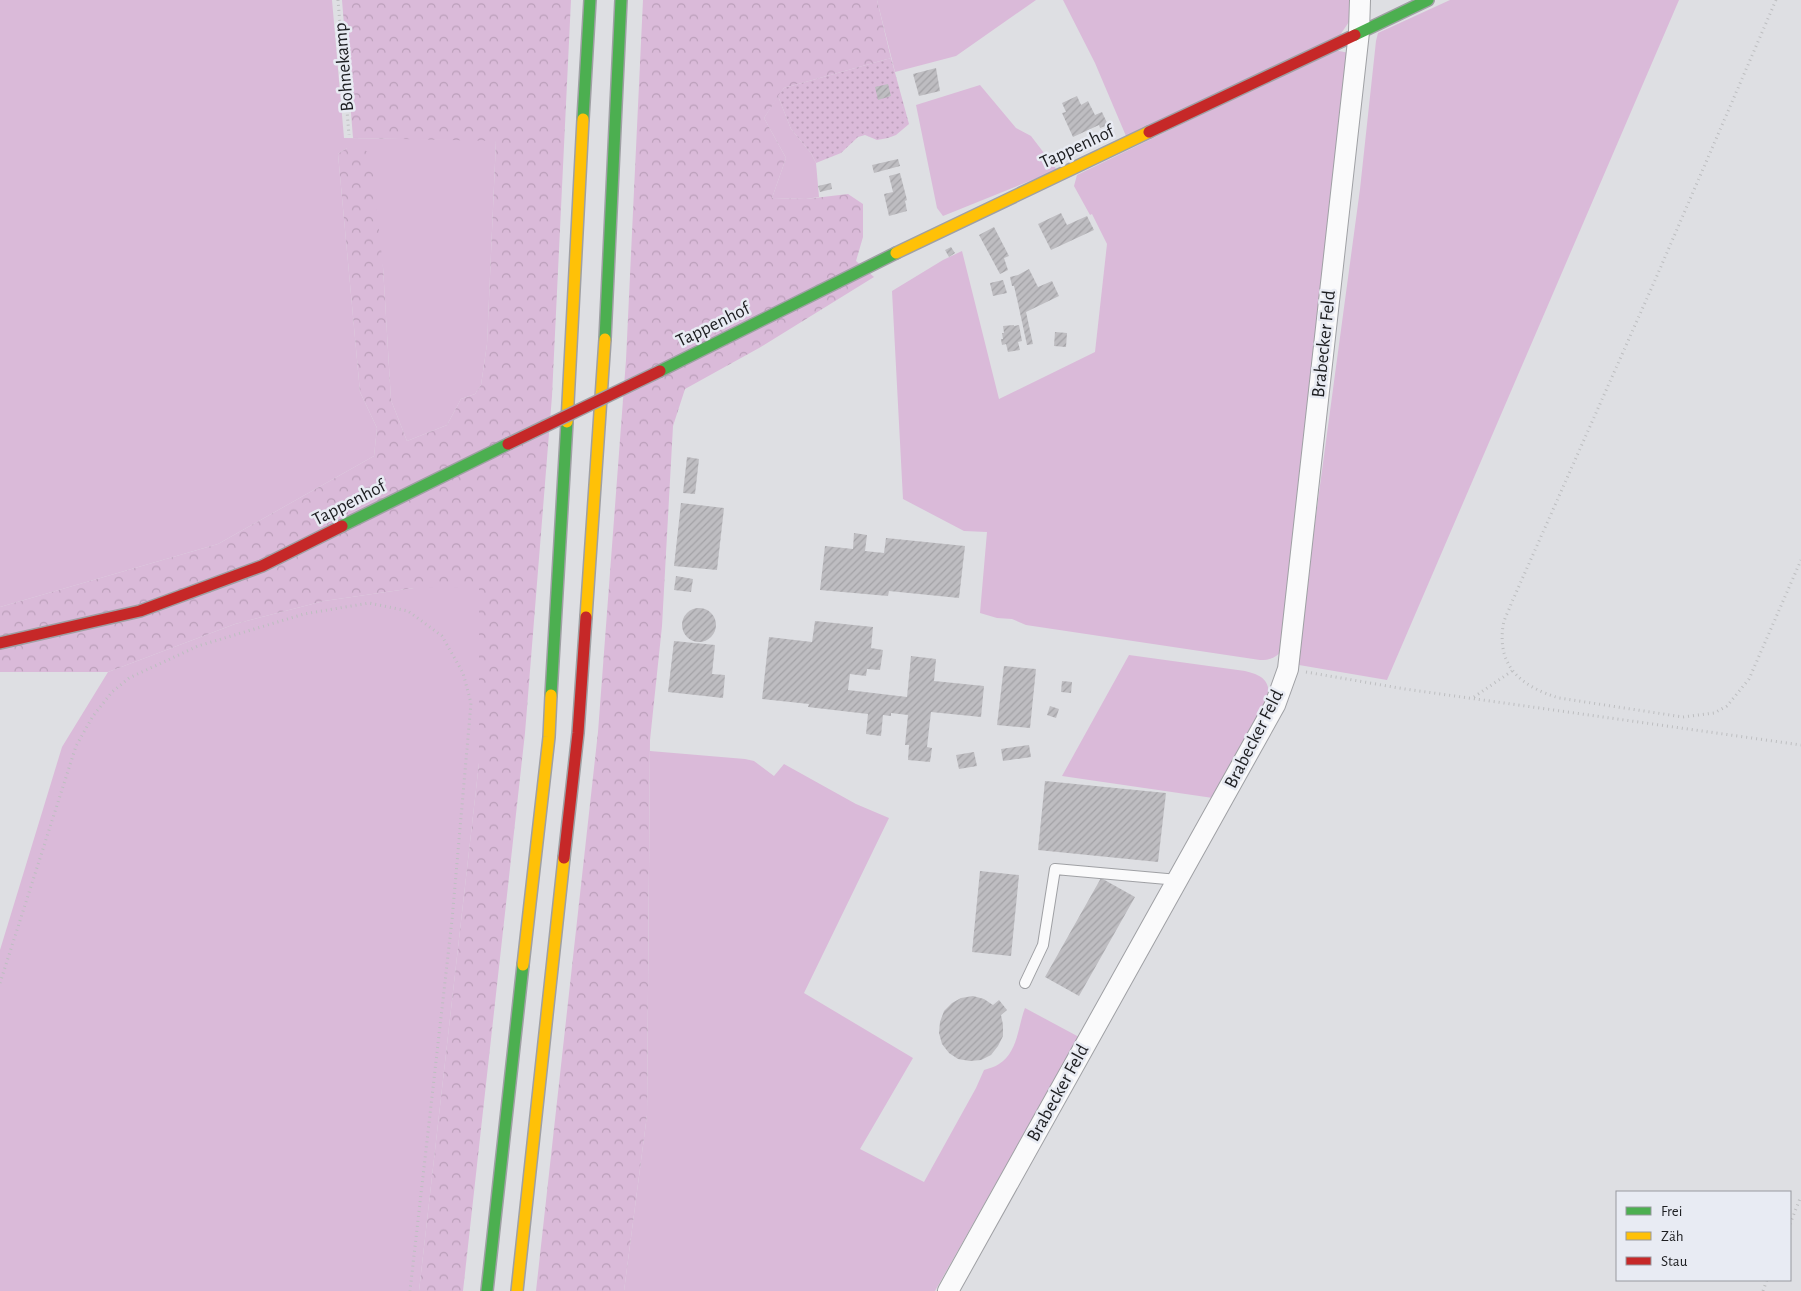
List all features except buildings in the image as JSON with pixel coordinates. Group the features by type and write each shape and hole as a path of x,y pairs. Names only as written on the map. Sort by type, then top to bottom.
{"main road":[{"path":"488,1291 549,737 590,0"},
{"path":"517,1291 578,733 603,378 621,0"},
{"name":"Tappenhof","path":"0,643 140,611 262,566 934,234 1428,0"}],"street":[{"name":"Brabecker Feld","path":"948,1291 1275,705 1288,669 1359,32 1360,0"}],"lane":[{"path":"1025,983 1043,945 1055,869 1178,880"}],"path":[{"name":"Bohnekamp","path":"338,0 349,135"},
{"path":"1776,0 1656,278 1511,604 1503,625 1504,655 1512,671 1529,686 1559,698 1683,717 1714,713 1727,706 1749,679 1801,560"},
{"path":"0,983 76,746 93,716 112,692 129,678 198,646 304,614 369,602 408,611 442,636 463,673 472,703 452,920 410,1291"},
{"path":"1288,669 1405,688 1801,745"},
{"path":"1473,697 1512,671"},
{"path":"1791,1221 1801,1196"}],"green space":[{"path":"0,0 332,0 344,138 496,140 487,344 481,385 475,394 461,399 447,425 407,441 391,400 383,267 347,148 338,154 360,392 377,428 374,456 218,544 0,607"},
{"path":"342,0 571,0 552,396 525,733 463,1291 419,1291 479,763 479,588 414,588 324,601 235,624 108,672 0,672 0,607 218,544 374,456 377,428 360,392 338,154 347,148 360,147 371,154 383,267 391,400 407,441 447,425 461,399 475,394 481,385 487,344 496,141 353,138"},
{"path":"643,0 877,0 891,58 784,88 764,118 786,158 772,198 806,199 848,194 863,204 863,237 856,261 874,277 759,348 685,389 673,426 662,626 650,740 647,1115 624,1291 536,1291 598,732 626,360"},
{"path":"877,0 1036,0 956,56 895,72"},
{"path":"1063,0 1353,0 1351,19 1340,35 1126,136 1095,63"},
{"path":"1450,0 1679,0 1387,680 1299,665 1297,663 1297,656 1360,189 1376,41 1378,33"},
{"path":"1334,50 1349,53 1282,651 1272,658 1260,660 1026,625 1012,619 997,618 980,613 987,532 964,531 903,499 892,291 943,260 962,251 999,399 1095,352 1107,244 1092,214 1090,215 1074,186 1077,175"},
{"path":"891,58 909,124 896,135 888,138 877,140 865,135 858,137 841,153 816,163 811,153 791,129 778,96 784,88"},
{"path":"980,85 1016,128 1031,136 1057,170 943,216 937,208 916,105"},
{"path":"778,96 791,129 811,153 816,163 819,197 806,199 772,198 786,158 764,118"},
{"path":"414,588 479,588 479,763 419,1291 0,1291 0,950 62,747 108,672 235,624 324,601"},
{"path":"1129,655 1245,671 1263,678 1265,681 1269,690 1269,696 1213,798 1062,776"},
{"path":"650,751 745,759 754,761 774,776 784,764 856,804 889,818 804,993 913,1058 860,1149 924,1182 984,1070 999,1064 1010,1053 1014,1046 1025,1008 1079,1037 935,1291 624,1291 647,1115"}],"traffic: fast":[{"path":"583,119 590,0"},
{"path":"605,339 621,0"},
{"path":"1355,35 1428,0"},
{"path":"660,371 896,253"},
{"path":"551,695 567,422"},
{"path":"342,526 508,444"},
{"path":"487,1291 523,965"}],"traffic: slow":[{"path":"567,422 583,119"},
{"path":"896,253 1149,132"},
{"path":"586,617 605,339"},
{"path":"523,965 549,737 551,695"},
{"path":"517,1291 564,858"}],"traffic: jam":[{"path":"1149,132 1355,35"},
{"path":"508,444 660,371"},
{"path":"0,643 140,611 262,566 342,526"},
{"path":"564,858 578,733 586,617"}]}
